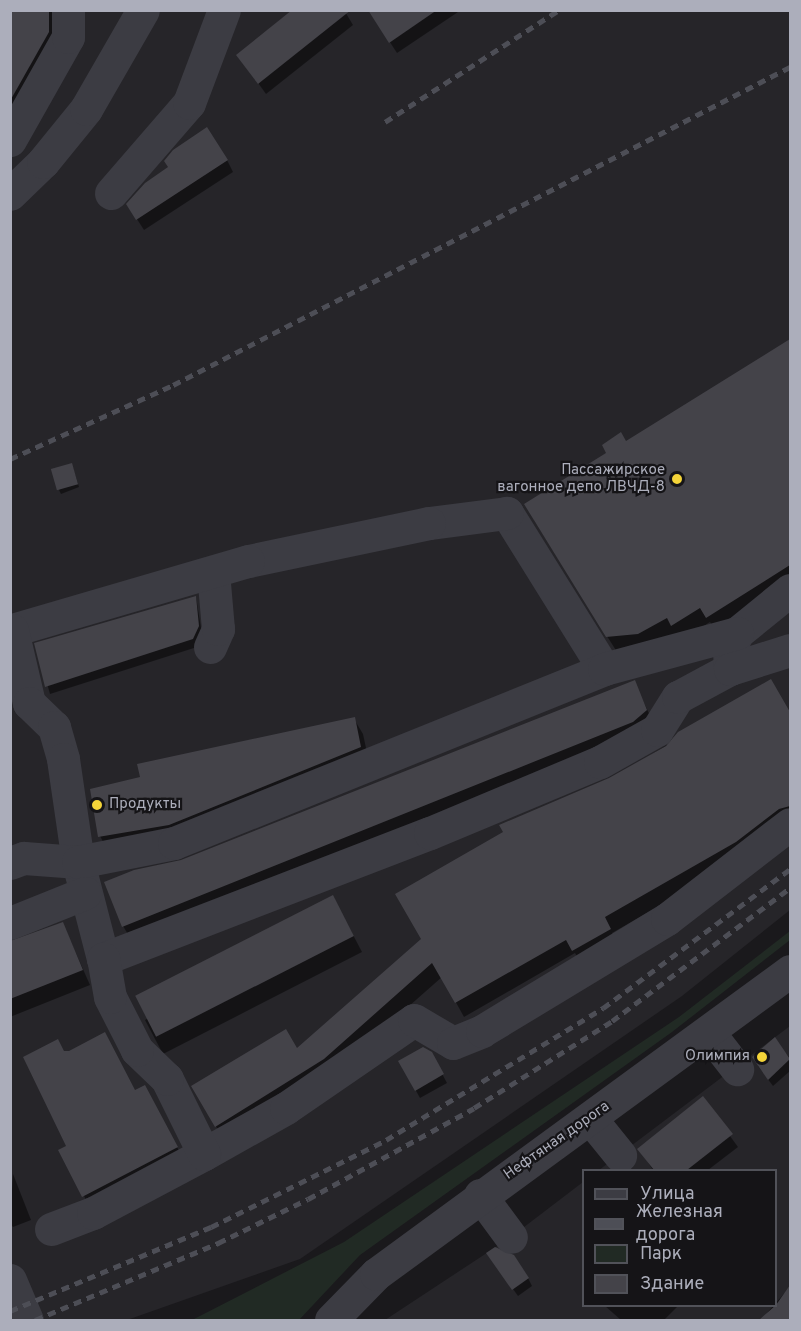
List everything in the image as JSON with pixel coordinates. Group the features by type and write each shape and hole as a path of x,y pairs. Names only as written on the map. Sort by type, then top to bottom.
{"street":[{"path":"10,194 43,162 86,109 143,10"},
{"path":"111,193 189,103 224,10"},
{"path":"10,140 73,20"},
{"path":"204,1154 167,1079 137,1050 110,997 103,959 78,862 69,782 54,727 20,705 12,630 160,584 248,561 429,523 507,513 604,669"},
{"path":"210,647 218,629 213,572"},
{"path":"10,863 24,858 78,862 174,843 604,669 737,633 790,590"},
{"path":"730,669 729,652 737,633"},
{"path":"103,959 430,833 600,762 657,729 678,697 730,669 790,650"},
{"path":"51,1229 93,1213 286,1108 414,1020 453,1043 482,1031 667,919 790,824"},
{"path":"10,923 85,893"},
{"name":"Нефтяная дорога","path":"332,1320 376,1274 480,1195 709,1034 790,971"},
{"path":"709,1034 736,1069"},
{"path":"590,1118 620,1155"},
{"path":"480,1195 511,1237"},
{"path":"10,1280 27,1320"}],"shaded area":[{"path":"10,11 790,11 790,910 682,996 300,1259 127,1320 11,1320"},
{"path":"790,1026 790,1320 385,1320 511,1237 582,1183 582,1307 777,1307 777,1169 600,1169"}],"green space":[{"path":"790,931 790,940 672,1032 360,1255 299,1320 192,1320 344,1242 679,1017"}],"building":[{"path":"10,10 49,10 49,32 10,101"},
{"path":"292,10 351,10 258,84 236,55"},
{"path":"368,10 437,10 389,43"},
{"path":"207,127 228,160 136,220 126,204 145,183 168,167 164,161 173,150"},
{"name":"Пассажирское вагонное депо ЛВЧД-8","path":"790,339 790,565 706,618 700,608 671,626 667,618 638,634 606,637 524,504 606,453 602,445 621,432 626,441"},
{"path":"72,463 78,484 57,490 51,469"},
{"path":"196,596 199,626 193,639 45,687 34,643"},
{"path":"771,679 790,712 790,806 779,809 736,842 605,917 611,929 572,951 566,940 455,1003 432,963 324,1059 215,1127 191,1086 286,1029 297,1048 421,939 395,894 503,832 499,825 609,778 666,746 678,732"},
{"path":"635,680 647,710 633,722 122,927 104,882 134,870 181,860"},
{"path":"355,717 361,747 169,825 98,837 90,789 140,777 137,764"},
{"path":"333,895 354,936 156,1037 135,996"},
{"path":"63,922 83,970 10,999 10,941"},
{"path":"105,1032 135,1090 145,1085 178,1147 82,1197 58,1150 66,1146 23,1057 58,1039 64,1051 69,1051"},
{"path":"775,1037 790,1059 768,1080 752,1057"},
{"path":"423,1047 432,1052 444,1074 415,1091 398,1061"},
{"path":"703,1096 733,1134 688,1169 653,1169 637,1149"},
{"path":"495,1247 514,1255 529,1278 512,1290 486,1253"},
{"path":"790,1285 790,1320 759,1320 774,1307 777,1307"}],"railway":[{"path":"385,122 559,10"},
{"path":"10,459 173,385 790,67"},
{"path":"10,1311 211,1227 386,1140 603,1008 790,869"},
{"path":"35,1320 218,1243 308,1199 474,1108 612,1021 790,888"}],"place":[{"name":"Пассажирское вагонное депо ЛВЧД-8","path":"677,479"},
{"name":"Продукты","path":"97,805"},
{"name":"Олимпия","path":"762,1057"}]}
